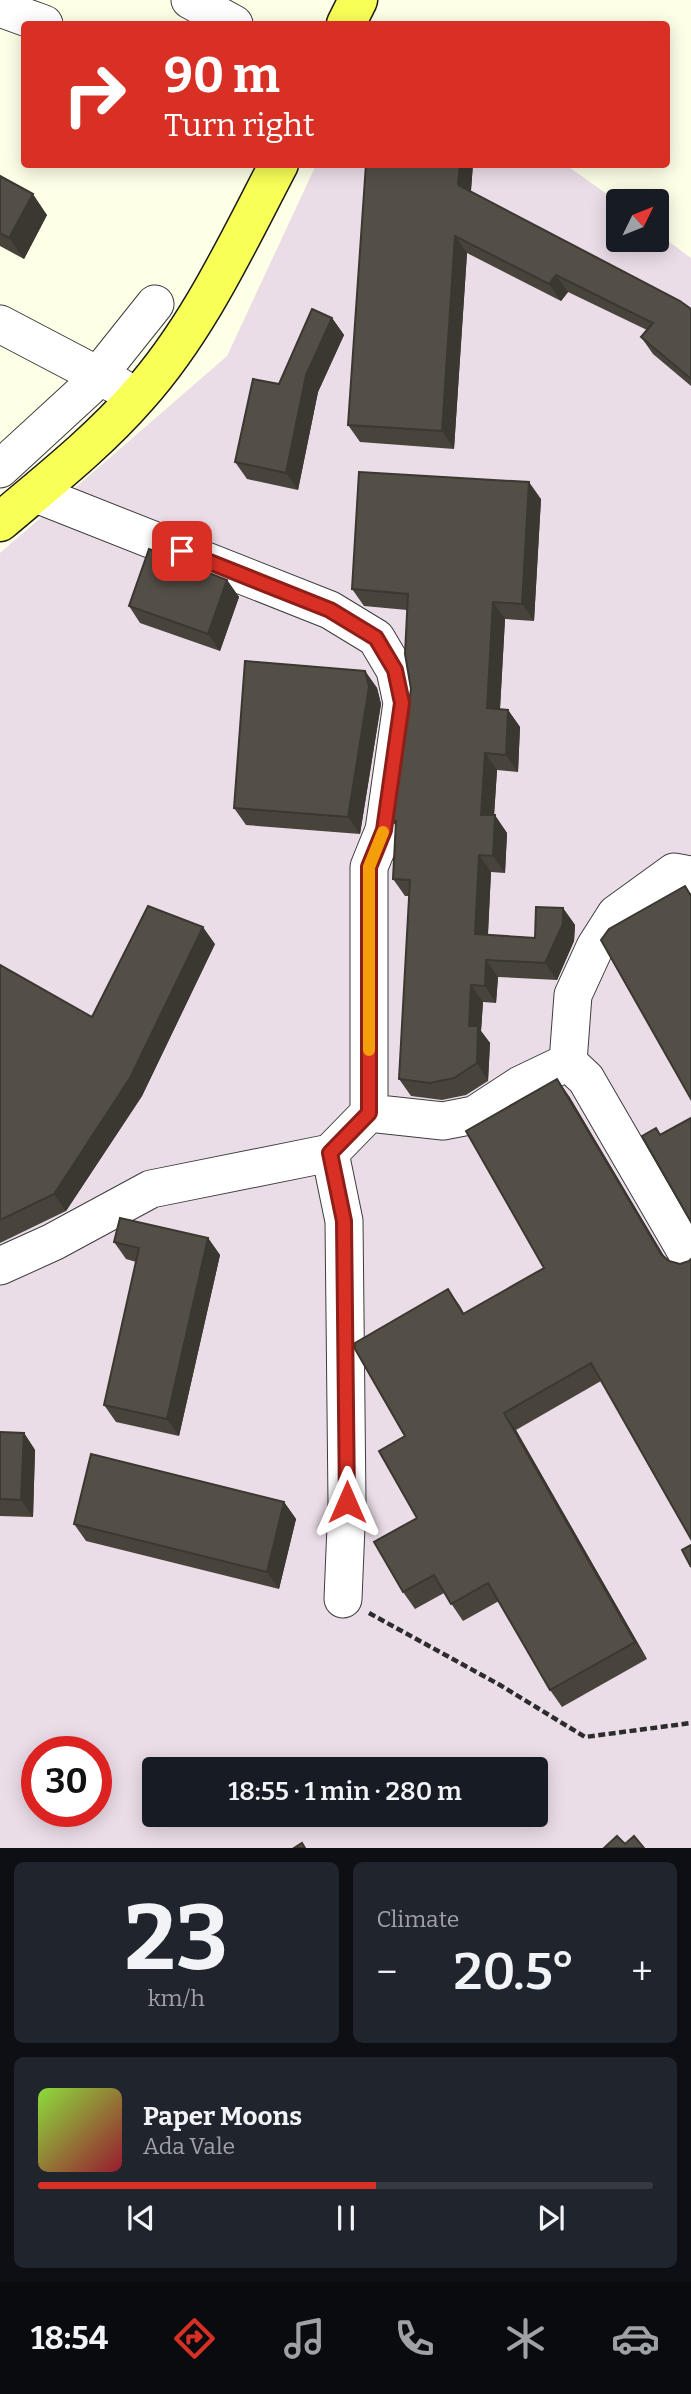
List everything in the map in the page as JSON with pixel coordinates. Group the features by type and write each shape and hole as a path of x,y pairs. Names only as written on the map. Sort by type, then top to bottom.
{"main road":[{"path":"348,21 358,0"},
{"path":"0,522 100,436 166,362 201,307 277,168"}],"street":[{"path":"190,0 228,21"},
{"path":"0,8 36,21"},
{"path":"0,469 88,388 155,304"},
{"path":"0,324 138,396"},
{"path":"0,1266 53,1242 151,1189 330,1153 369,1113 369,867 384,830 402,703 395,670 376,638 330,610 34,493"},
{"path":"568,1062 573,995 616,914 674,872 691,874"},
{"path":"369,1113 443,1121 474,1115 520,1085 568,1062"},
{"path":"568,1062 586,1079 691,1260"},
{"path":"330,1153 344,1221 347,1502 343,1600"}],"path":[{"path":"343,1600 500,1685 585,1737 691,1723"}],"shaded area":[{"path":"315,168 570,168 606,193 606,252 669,252 669,242 691,258 691,1848 0,1848 0,553 227,356"}],"building":[{"path":"366,168 460,168 458,185 691,309 691,379 641,337 653,323 556,275 549,284 455,236 442,431 348,425"},
{"path":"0,176 33,194 9,238 0,233"},
{"path":"312,309 332,318 306,375 286,473 235,462 253,379 279,384"},
{"path":"359,472 529,482 522,604 493,602 487,708 508,710 506,755 485,753 481,815 495,815 493,856 479,855 475,934 535,938 536,907 563,908 563,924 545,963 486,960 485,986 471,985 469,1026 478,1026 477,1063 454,1078 430,1083 399,1079 410,880 393,879 396,821 392,821 411,689 405,654 408,594 352,589"},
{"path":"149,549 227,580 208,634 129,606"},
{"path":"245,661 365,671 369,687 348,817 234,808"},
{"path":"685,886 691,896 691,1099 601,940 609,929"},
{"path":"148,906 203,927 130,1078 54,1194 0,1220 0,965 92,1017"},
{"path":"557,1079 661,1254 669,1261 680,1264 691,1259 691,1539 591,1363 504,1413 635,1642 550,1690 488,1583 451,1604 434,1575 403,1592 374,1542 417,1518 379,1451 405,1436 355,1349 355,1343 448,1289 463,1314 544,1268 466,1131"},
{"path":"691,1118 691,1222 642,1136 656,1128 660,1135"},
{"path":"120,1218 208,1238 167,1419 104,1405 139,1248 114,1242"},
{"path":"0,1432 24,1433 21,1500 0,1499"},
{"path":"91,1454 284,1502 267,1572 74,1524"},
{"path":"691,1545 691,1567 682,1550"},
{"path":"617,1836 625,1844 634,1836 644,1848 604,1848"}],"slow traffic":[{"path":"369,1050 369,867 383,832"}],"route":[{"path":"182,551 330,610 376,638 395,670 402,703 384,830 369,867 369,1113 330,1153 344,1221 347,1502"}]}
